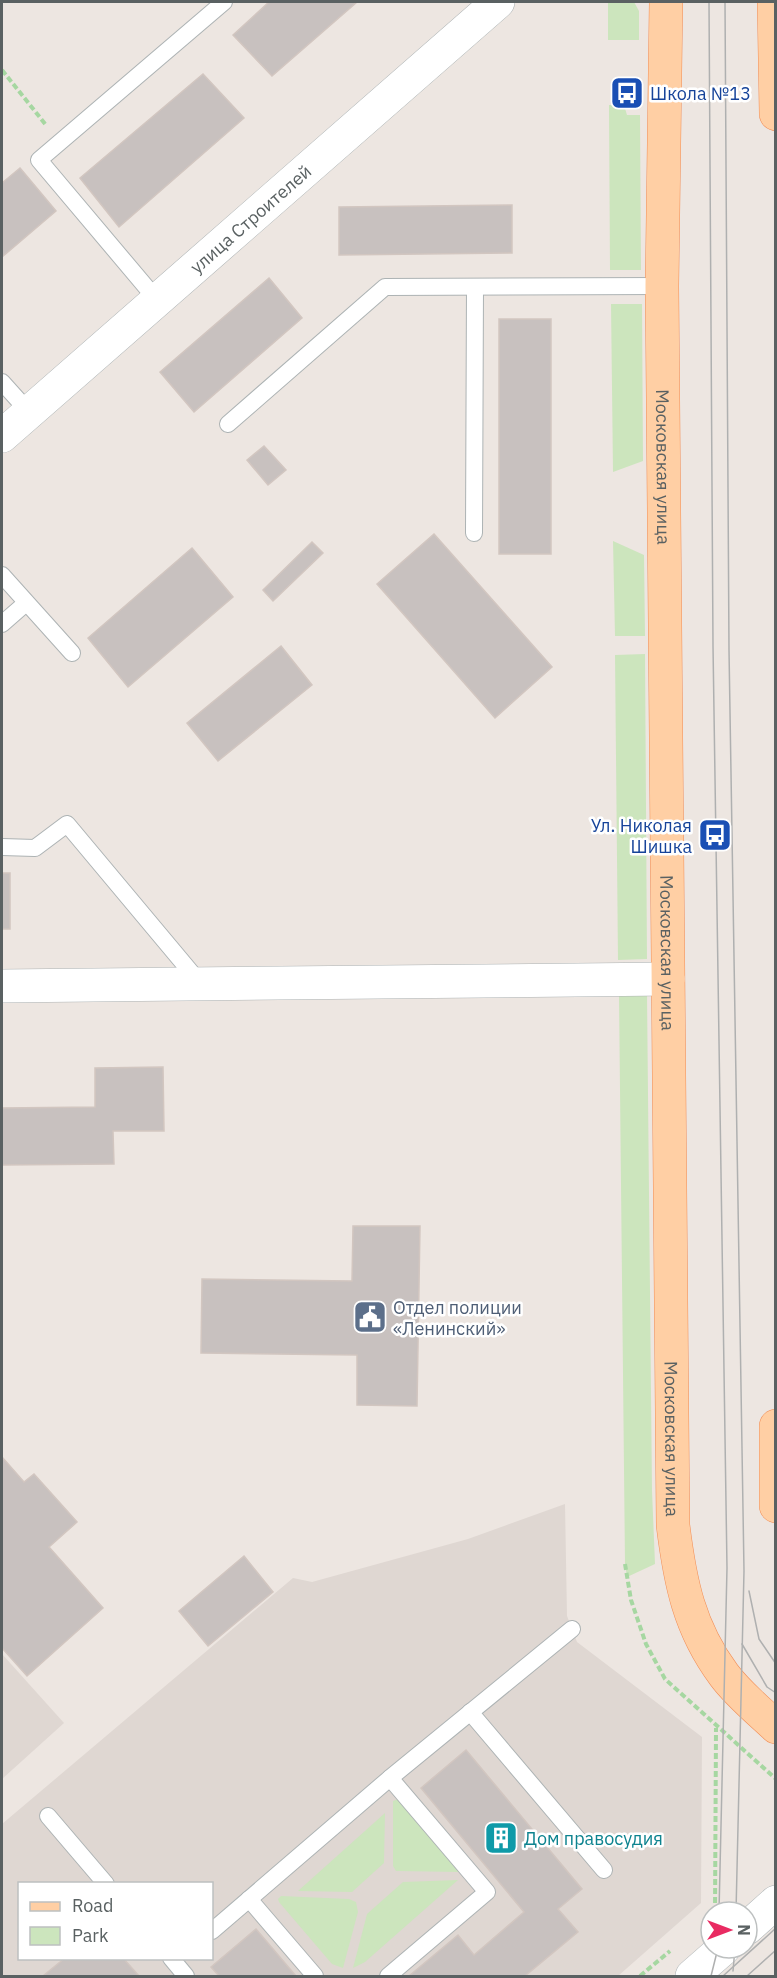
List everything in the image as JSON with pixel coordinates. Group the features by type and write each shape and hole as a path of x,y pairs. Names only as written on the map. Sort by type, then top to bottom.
{"main road":[{"name":"Московская улица","path":"666,2 662,286 673,1525 679,1576 695,1626 724,1676 776,1727"},
{"path":"774,2 776,114"},
{"path":"776,1426 776,1506"}],"street":[{"name":"улица Строителей","path":"2,436 157,300 482,6"},
{"path":"2,986 668,979"},
{"path":"759,1917 776,1902"},
{"path":"692,1977 711,1960"}],"lane":[{"path":"157,300 39,160 224,2"},
{"path":"228,424 385,287 662,286"},
{"path":"474,533 475,287"},
{"path":"2,382 29,412"},
{"path":"2,575 72,653"},
{"path":"2,624 26,603"},
{"path":"2,847 35,848 67,824 201,984"},
{"path":"213,1930 390,1778 572,1629"},
{"path":"470,1712 604,1870"},
{"path":"388,1977 487,1892 390,1778"},
{"path":"48,1816 104,1882"},
{"path":"249,1899 315,1977"},
{"path":"175,1960 186,1977"}],"path":[{"path":"2,70 60,142"},
{"path":"625,1564 631,1600 646,1644 665,1679 776,1779"},
{"path":"715,1900 717,1727"},
{"path":"640,1977 649,1968"}],"shaded area":[{"path":"565,1504 567,1616 577,1642 702,1737 701,1900 699,1900 699,1905 618,1976 2,1976 2,1824 293,1578 312,1582 468,1539"},
{"path":"2,1654 64,1723 2,1779"}],"green space":[{"path":"608,2 634,2 639,11 639,40 608,40"},
{"path":"609,105 624,105 627,115 640,115 641,270 610,270"},
{"path":"611,304 642,304 643,461 613,472"},
{"path":"613,541 644,555 645,636 615,636"},
{"path":"645,654 647,959 618,960 615,655"},
{"path":"619,994 647,994 652,1491 655,1564 627,1577 625,1564"},
{"path":"398,1799 460,1872 396,1871 393,1866 393,1801"},
{"path":"385,1813 384,1863 352,1892 298,1891"},
{"path":"458,1880 365,1962 353,1968 367,1914 403,1882"},
{"path":"281,1896 349,1899 356,1902 358,1912 343,1968 332,1964 279,1902 278,1899"}],"building":[{"path":"269,2 357,2 272,76 233,35"},
{"path":"203,74 244,118 119,227 80,178"},
{"path":"20,168 56,211 2,257 2,183"},
{"path":"512,205 512,253 339,255 339,207"},
{"path":"269,278 302,318 194,412 160,372"},
{"path":"499,319 551,319 551,554 499,554"},
{"path":"264,446 286,470 268,485 247,460"},
{"path":"434,534 552,667 495,718 377,584"},
{"path":"312,542 323,553 273,601 263,590"},
{"path":"192,548 233,597 128,687 88,638"},
{"path":"281,646 312,685 218,761 187,723"},
{"path":"2,873 10,873 10,929 2,929"},
{"path":"163,1067 164,1131 113,1131 114,1164 2,1165 2,1108 95,1107 95,1068"},
{"path":"353,1226 420,1226 417,1406 357,1405 357,1355 201,1353 202,1279 352,1281"},
{"path":"2,1457 24,1482 34,1474 77,1522 49,1547 103,1608 27,1676 2,1648"},
{"path":"244,1556 273,1592 208,1646 179,1611"},
{"name":"Дом правосудия","path":"466,1750 582,1889 558,1909 578,1932 525,1976 409,1976 458,1935 474,1955 524,1912 421,1788"},
{"path":"256,1929 296,1976 219,1976 211,1967"},
{"path":"63,1960 125,1960 139,1976 43,1976"}],"tram line":[{"path":"709,2 713,646 727,1568 719,1900"},
{"path":"725,2 729,650 744,1571 736,1900"},
{"path":"749,1591 759,1639 776,1664"},
{"path":"742,1644 767,1687 776,1693"},
{"path":"723,1976 776,1928"},
{"path":"747,1976 776,1950"},
{"path":"711,1976 715,1960"},
{"path":"733,1971 734,1960"}],"place":[{"name":"Школа №13","path":"627,93"},
{"name":"Ул. Николая Шишка","path":"715,835"},
{"name":"Отдел полиции «Ленинский»","path":"370,1317"},
{"name":"Дом правосудия","path":"501,1838"}]}
